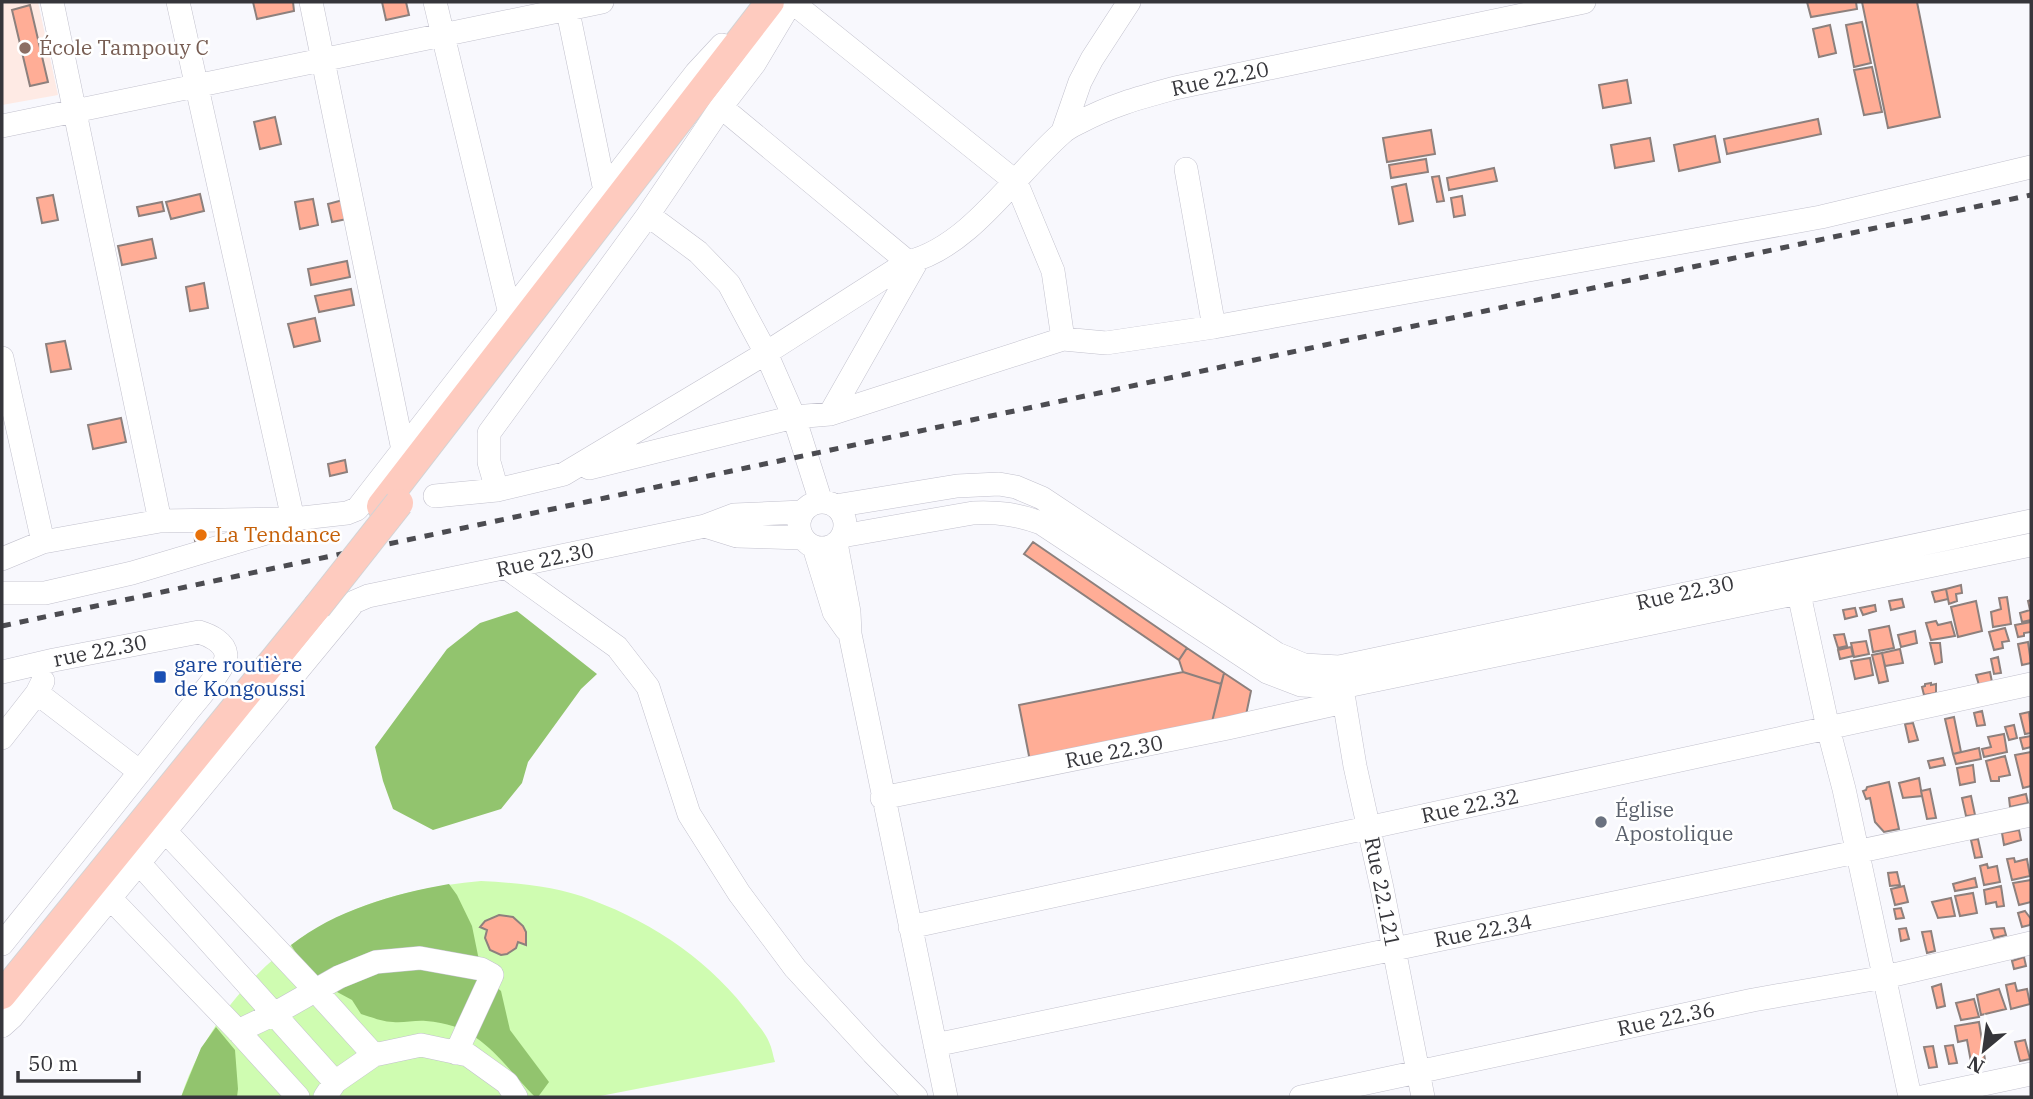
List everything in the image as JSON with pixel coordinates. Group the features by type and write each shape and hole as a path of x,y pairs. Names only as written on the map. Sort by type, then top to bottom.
{"main road":[{"path":"2,995 308,608 379,506 768,2"},
{"path":"379,506 792,2"},
{"path":"2,973 308,608"}],"street":[{"path":"52,2 160,521"},
{"path":"178,2 293,519"},
{"path":"311,2 403,450"},
{"path":"436,2 510,314"},
{"path":"2,126 443,36 567,6 603,2"},
{"path":"2,559 43,542 160,521 293,519 347,513 379,506 403,450 696,73 768,2"},
{"path":"496,490 489,462 489,433 648,215 721,107 754,64 792,2 1016,182 1053,271 1063,339"},
{"path":"1063,131 1080,82 1129,2"},
{"name":"Rue 22.20","path":"564,474 913,261 952,240 1016,182 1063,131 1099,112 1126,101 1175,88 1584,2"},
{"path":"567,6 605,191"},
{"path":"721,107 913,261 830,414"},
{"path":"435,496 496,490 794,417 830,414 1063,339 1106,342 1214,327 1821,217 2031,167"},
{"path":"1186,169 1214,327"},
{"path":"648,215 698,252 729,284 766,353 794,417 820,507"},
{"path":"2,358 43,542"},
{"name":"Rue 22.30","path":"2,1026 166,832 354,602 368,596 705,526 734,514 820,507 957,486 999,484 1016,487 1042,498 1277,654 1304,664 1342,685"},
{"path":"820,507 839,511 845,523 824,541 824,577 834,612 850,634"},
{"path":"820,507 799,525 824,541 849,612 850,634 882,798 946,1097"},
{"path":"705,526 737,536 824,541 973,513 1017,514 1041,523 1267,672 1301,685 1342,685"},
{"path":"2,593 46,593 132,573 273,531 293,519"},
{"name":"Rue 22.30","path":"882,798 1190,736 1342,685 1796,581 2031,521"},
{"path":"768,537 790,548 824,577"},
{"name":"Rue 22.30","path":"1796,581 2031,545"},
{"path":"507,568 617,647 648,687 689,814 739,893 795,968 916,1097"},
{"path":"1796,581 1910,1097"},
{"name":"rue 22.30","path":"2,672 199,632 211,636 226,651 226,658 214,678 140,772"},
{"path":"2,738 37,693 54,660"},
{"name":"Rue 22.32","path":"910,928 2031,684"},
{"name":"Rue 22.121","path":"1342,685 1423,1097"},
{"path":"2,944 140,772 37,693"},
{"name":"Rue 22.34","path":"935,1045 2031,815"},
{"path":"166,832 374,1055"},
{"path":"139,863 274,1014 330,1090 374,1055 421,1045 468,1055 507,1083 516,1097"},
{"path":"110,898 298,1097"},
{"name":"Rue 22.36","path":"1301,1097 1754,1000 1885,977 2031,943"},
{"path":"238,1031 339,977 376,962 420,958 481,969 492,975 456,1053"},
{"path":"1922,1097 2031,1074"}],"shaded area":[{"name":"École Tampouy C","path":"2,2 38,2 58,95 2,105"}],"green space":[{"path":"517,611 597,674 581,689 528,762 522,783 501,809 433,830 393,809 375,747 447,649 480,623"},
{"path":"481,881 537,886 579,895 616,910 661,934 702,964 738,1000 766,1036 775,1062 595,1097 181,1097 196,1060 223,1015 256,975 283,951 312,931 374,902 443,886"},
{"path":"449,884 472,926 482,975 501,991 510,1030 549,1082 538,1097 535,1097 488,1047 462,1030 445,1024 385,1021 361,1014 352,1000 324,985 299,958 291,945 327,922 366,905"},
{"path":"216,1027 235,1050 237,1097 181,1097 201,1048"}],"building":[{"path":"253,2 293,2 294,11 257,19"},
{"path":"382,2 406,2 409,15 386,20"},
{"path":"1807,2 1856,2 1857,9 1811,17"},
{"path":"1862,2 1917,2 1940,117 1888,128"},
{"path":"30,5 48,82 30,86 12,10"},
{"path":"1862,22 1871,63 1854,67 1846,25"},
{"path":"1830,25 1836,53 1819,57 1813,29"},
{"path":"1872,67 1882,112 1864,115 1854,70"},
{"path":"1627,80 1631,103 1603,108 1599,85"},
{"path":"275,117 281,144 260,149 254,122"},
{"path":"1818,119 1821,134 1727,154 1724,139"},
{"path":"1431,130 1435,154 1387,162 1383,138"},
{"path":"1715,136 1720,162 1679,171 1674,145"},
{"path":"1650,138 1654,161 1615,168 1611,145"},
{"path":"1426,159 1428,172 1391,178 1389,165"},
{"path":"1494,168 1497,181 1449,190 1447,178"},
{"path":"1439,176 1444,201 1437,202 1432,177"},
{"path":"1406,184 1413,221 1399,224 1392,187"},
{"path":"200,194 204,211 171,219 166,202"},
{"path":"53,195 58,220 42,223 37,198"},
{"path":"1462,196 1465,215 1454,217 1451,198"},
{"path":"313,199 318,225 300,229 295,202"},
{"path":"343,200 347,219 332,222 328,204"},
{"path":"162,202 164,211 139,216 137,207"},
{"path":"152,239 156,258 122,265 118,246"},
{"path":"347,261 350,277 311,285 308,269"},
{"path":"204,283 208,308 190,311 186,287"},
{"path":"351,289 354,305 319,312 315,296"},
{"path":"315,318 320,341 294,347 288,324"},
{"path":"65,341 71,369 51,372 46,344"},
{"path":"121,418 126,442 93,449 88,425"},
{"path":"345,460 347,472 330,476 328,464"},
{"path":"203,529 205,540 195,541 194,531"},
{"path":"1033,542 1187,648 1179,660 1024,554"},
{"path":"1961,585 1962,593 1956,594 1957,601 1949,604 1946,589"},
{"path":"1946,589 1948,599 1935,602 1932,592"},
{"path":"2007,597 2011,624 1993,627 1991,612 2001,609 1999,598"},
{"path":"1902,599 1904,607 1891,610 1889,601"},
{"path":"2031,600 2031,620 2022,622 2020,613 2030,610 2028,601"},
{"path":"1976,601 1982,631 1958,637 1951,607"},
{"path":"1875,605 1876,611 1863,615 1860,608"},
{"path":"1855,608 1857,616 1845,619 1843,610"},
{"path":"1936,621 1938,625 1951,622 1955,636 1931,640 1926,623"},
{"path":"2031,622 2031,632 2018,637 2015,625"},
{"path":"1889,626 1894,648 1873,652 1869,630"},
{"path":"2005,628 2009,641 2002,642 2003,648 1994,650 1989,632"},
{"path":"1915,631 1917,643 1901,647 1898,635"},
{"path":"1844,634 1847,646 1838,648 1834,635"},
{"path":"1866,641 1869,654 1854,657 1851,643"},
{"path":"2028,642 2031,663 2022,665 2018,644"},
{"path":"1930,643 1940,643 1942,662 1935,664"},
{"path":"1851,647 1853,656 1840,659 1838,650"},
{"path":"1187,648 1224,673 1221,684 1183,672 1179,660"},
{"path":"1900,649 1903,663 1885,666 1882,653"},
{"path":"1882,653 1888,681 1879,683 1872,655"},
{"path":"1998,657 2001,673 1994,674 1991,659"},
{"path":"1870,658 1873,675 1855,679 1851,661"},
{"path":"1183,672 1221,684 1212,722 1030,761 1019,705"},
{"path":"1990,672 1992,682 1979,685 1976,675"},
{"path":"1224,673 1251,691 1246,715 1212,722"},
{"path":"1936,684 1936,693 1924,695 1922,687"},
{"path":"1982,711 1985,725 1977,726 1974,713"},
{"path":"2029,712 2031,733 2025,734 2020,714"},
{"path":"1954,717 1961,752 1953,754 1945,719"},
{"path":"1913,723 1918,740 1909,742 1905,724"},
{"path":"2014,725 2017,738 2009,740 2005,727"},
{"path":"2004,734 2007,752 1984,757 1982,749 1991,747 1988,737"},
{"path":"2031,736 2031,747 2023,749 2020,738"},
{"path":"1979,748 1981,759 1956,764 1953,754"},
{"path":"2031,752 2031,786 2023,788 2015,755"},
{"path":"2005,756 2010,775 1999,777 1999,781 1991,781 1986,761"},
{"path":"1943,758 1945,765 1930,768 1928,761"},
{"path":"1973,765 1975,782 1960,785 1957,768"},
{"path":"1919,778 1922,796 1903,798 1899,783"},
{"path":"1889,782 1899,829 1884,832 1875,822 1870,798 1866,799 1863,791 1867,787"},
{"path":"1930,789 1936,818 1927,819 1921,791"},
{"path":"2026,794 2028,803 2010,807 2009,798"},
{"path":"1971,796 1975,815 1966,816 1962,798"},
{"path":"2019,830 2021,840 2004,845 2002,833"},
{"path":"1978,839 1982,857 1975,858 1971,840"},
{"path":"2014,858 2015,862 2027,859 2030,876 2012,880 2007,859"},
{"path":"1987,864 1988,868 1997,866 2000,882 1984,885 1980,866"},
{"path":"1897,872 1900,885 1890,886 1888,873"},
{"path":"1975,878 1977,887 1955,891 1953,884"},
{"path":"2031,880 2031,902 2019,905 2013,883"},
{"path":"1904,886 1908,902 1895,905 1891,889"},
{"path":"2001,886 2004,906 1997,907 1996,902 1986,904 1984,890"},
{"path":"1973,893 1977,913 1960,916 1955,896"},
{"path":"1951,898 1955,916 1938,918 1932,902"},
{"path":"1901,908 1904,918 1896,919 1894,909"},
{"path":"2025,911 2031,919 2030,925 2022,927 2018,913"},
{"path":"499,915 513,917 523,926 526,945 518,942 516,948 501,955 490,950 485,938 487,930 480,927 485,921"},
{"path":"1906,928 1909,939 1901,941 1899,929"},
{"path":"2004,928 2006,935 1994,938 1991,929"},
{"path":"1931,931 1935,951 1927,953 1922,932"},
{"path":"2024,957 2026,966 2014,969 2012,961"},
{"path":"2015,983 2017,991 2027,989 2030,1004 2011,1009 2006,985"},
{"path":"1941,984 1945,1006 1937,1008 1932,987"},
{"path":"1999,989 2006,1009 1981,1015 1977,995"},
{"path":"1974,999 1979,1017 1961,1020 1956,1003"},
{"path":"1979,1022 1985,1060 1971,1062 1967,1040 1958,1042 1955,1026"},
{"path":"2025,1040 2030,1059 2020,1061 2015,1042"},
{"path":"1953,1045 1957,1063 1949,1064 1945,1046"},
{"path":"1933,1046 1937,1067 1929,1068 1924,1047"}],"railway":[{"path":"2,626 2031,195"}],"place":[{"name":"École Tampouy C","path":"25,48"},
{"name":"La Tendance","path":"201,535"},
{"name":"gare routière de Kongoussi","path":"160,677"},
{"name":"Église Apostolique","path":"1601,822"}]}
